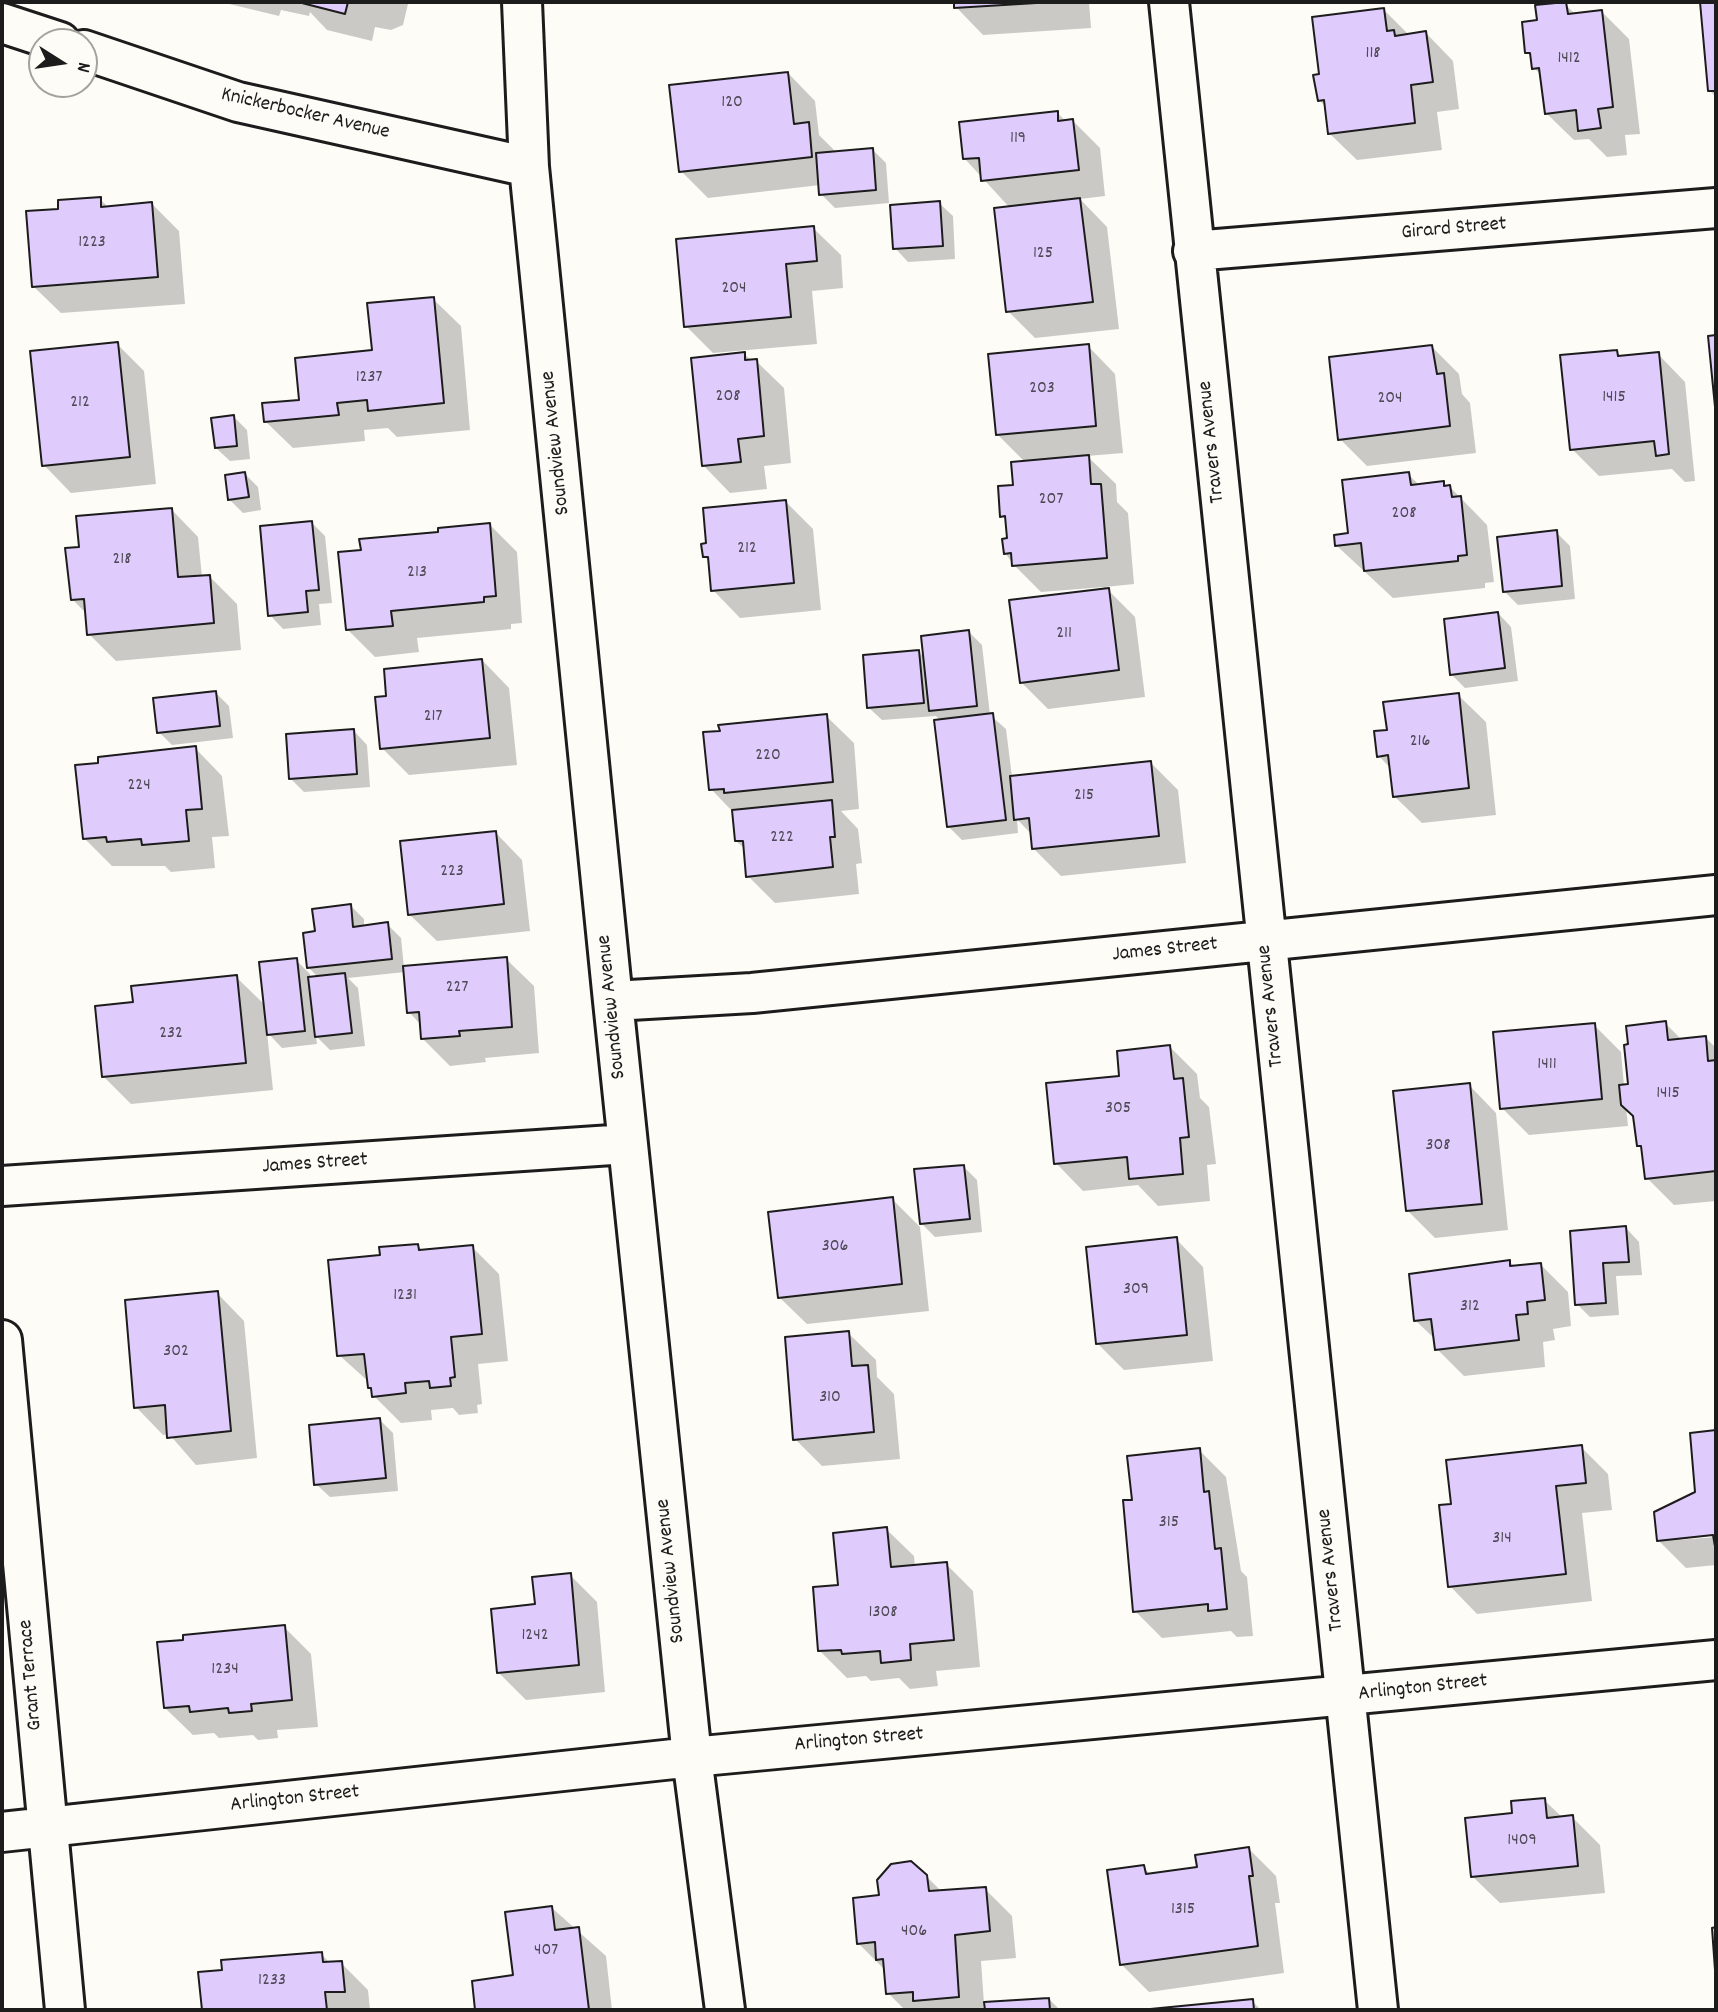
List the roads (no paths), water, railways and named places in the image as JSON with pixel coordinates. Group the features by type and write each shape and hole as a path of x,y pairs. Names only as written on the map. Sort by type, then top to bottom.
{"street":[{"name":"Soundview Avenue","path":"522,2 530,167 627,1144 692,1757 725,2010"},
{"name":"Travers Avenue","path":"1169,2 1378,2010"},
{"path":"2,23 28,32"},
{"name":"Knickerbocker Avenue","path":"98,55 238,102 530,167"},
{"name":"Girard Street","path":"1193,251 1716,208"},
{"name":"James Street","path":"613,1001 752,993 1716,895"},
{"name":"James Street","path":"2,1186 627,1144"},
{"name":"Grant Terrace","path":"2,1340 65,2010"},
{"name":"Arlington Street","path":"2,1832 692,1757 1716,1660"}]}
